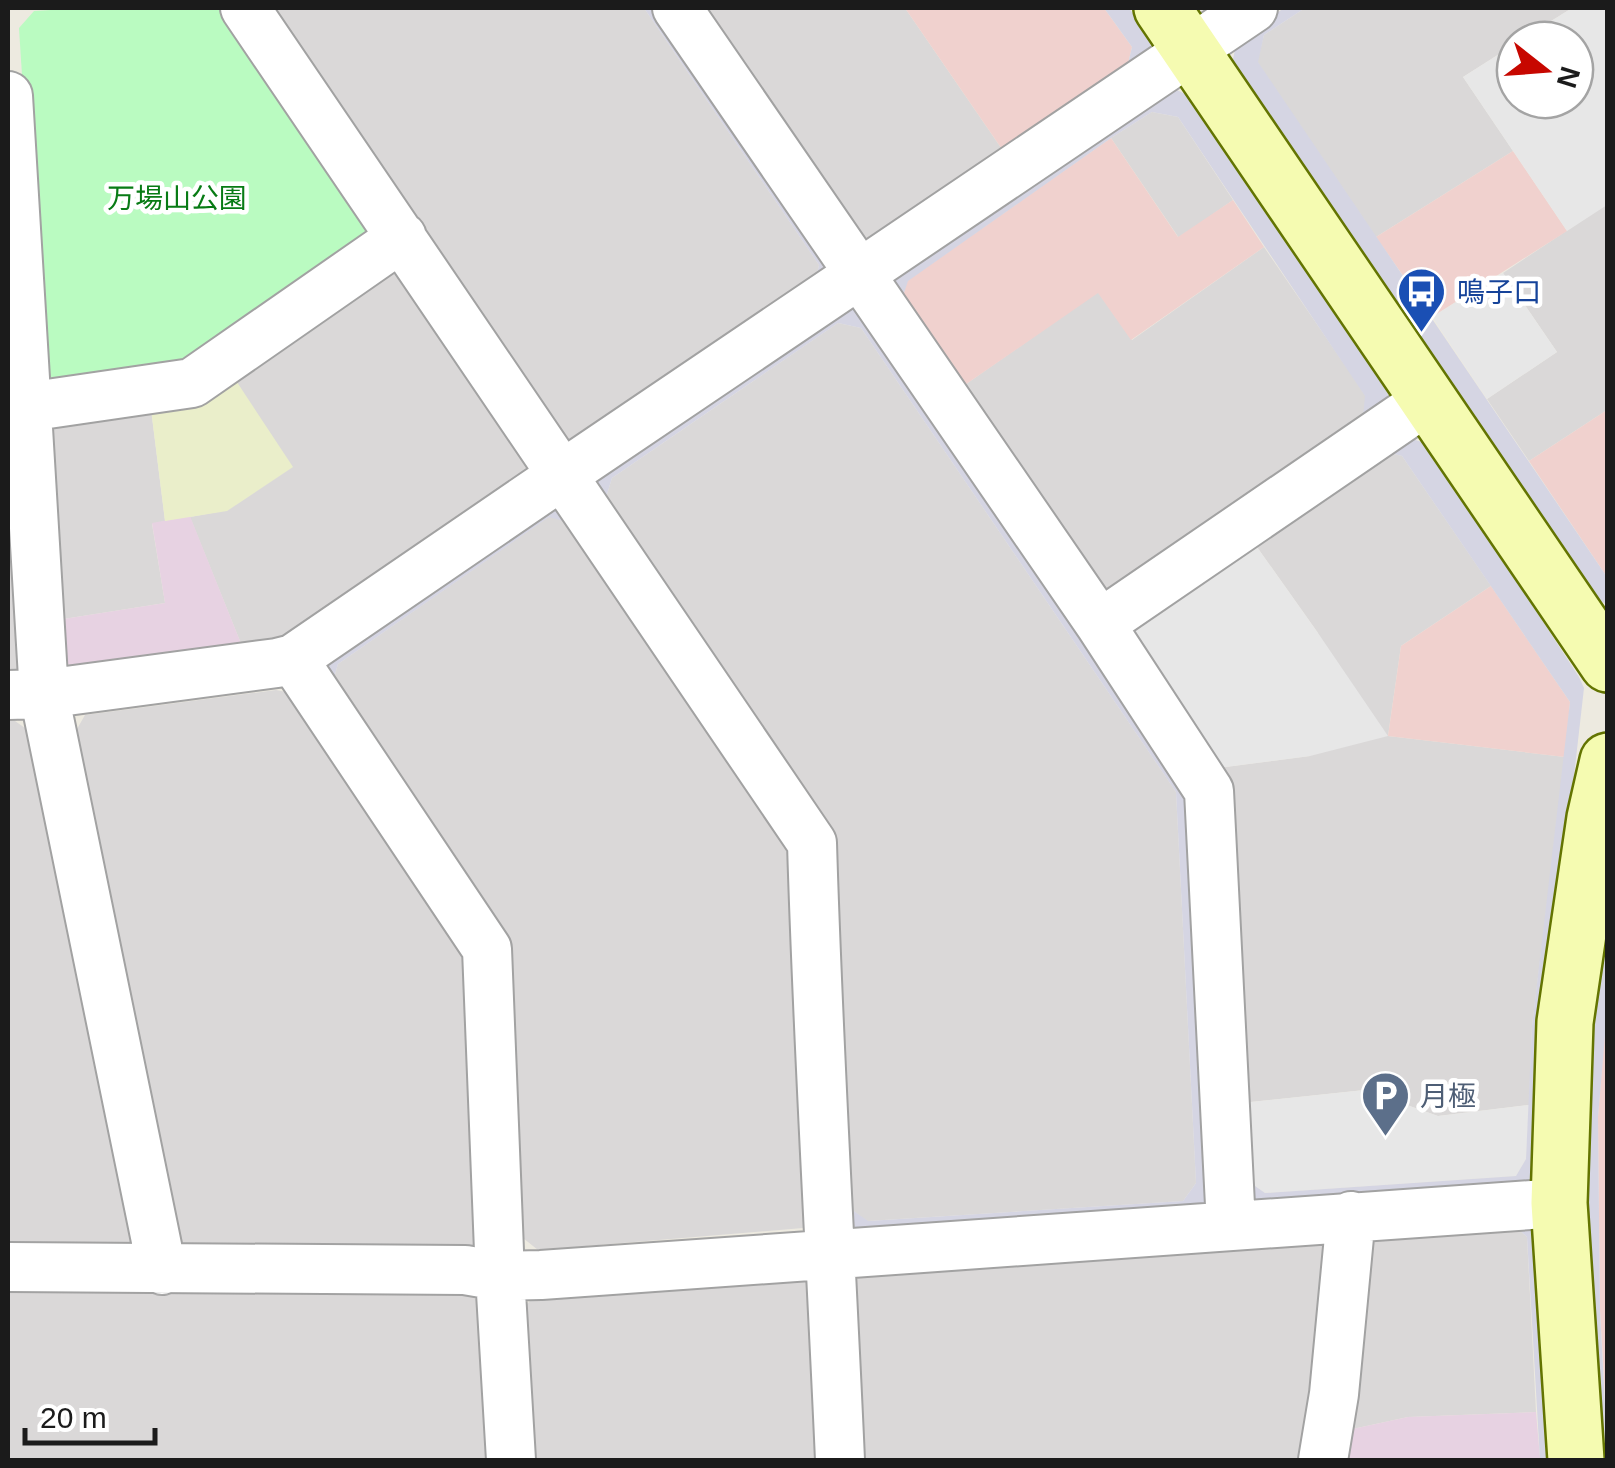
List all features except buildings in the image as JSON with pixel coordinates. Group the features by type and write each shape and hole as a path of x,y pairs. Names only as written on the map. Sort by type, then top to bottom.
{"street":[{"path":"245,8 812,844 816,1002 840,1460"},
{"path":"677,8 1100,624 1209,790 1231,1225"},
{"path":"26,694 293,659 860,275 1176,29 1253,8"},
{"path":"1176,29 1608,664"},
{"path":"8,96 27,408 26,694 162,1270"},
{"path":"27,408 192,383 402,237"},
{"path":"1100,624 1429,399"},
{"path":"293,659 488,950 511,1460"},
{"path":"1576,1460 1560,1202 1565,1022 1595,818 1608,761"},
{"path":"8,1267 465,1270 500,1276 541,1276 1560,1202"},
{"path":"1323,1460 1334,1394 1351,1216"}],"shaded area":[{"path":"264,8 644,8 819,265 814,286 582,445 557,440"},
{"path":"644,8 660,8 832,266 814,286 819,265"},
{"path":"698,8 905,8 1006,155 880,242 853,237"},
{"path":"905,8 1104,8 1132,47 1126,72 1006,155"},
{"path":"1104,8 1129,8 1149,37 1151,48 1126,72 1132,47"},
{"path":"1284,8 1305,8 1264,35 1258,62 1607,577 1607,605 1591,591 1239,76 1233,59 1236,45"},
{"path":"1305,8 1572,8 1553,20 1495,20 1495,57 1463,77 1513,151 1376,237 1257,62 1264,35"},
{"path":"1572,8 1608,9 1607,205 1567,231 1463,77 1495,57 1495,120 1595,120 1595,20 1553,20"},
{"path":"1175,89 1193,98 1385,383 1389,392 1383,408 1362,428 1365,396 1178,117 1152,112 1111,138 908,281 901,302 892,278"},
{"path":"1152,112 1178,117 1233,200 1179,238 1111,138"},
{"path":"1111,138 1178,237 1233,200 1264,247 1131,340 1098,293 959,389 901,302 907,281"},
{"path":"1513,151 1567,231 1432,317 1376,237"},
{"path":"1607,204 1607,410 1529,461 1487,399 1557,352 1503,273"},
{"path":"1264,247 1366,396 1362,428 1121,592 1094,586 959,389 1098,292 1132,340"},
{"path":"376,270 405,273 530,456 523,486 285,648 244,651 190,517 228,510 229,370"},
{"path":"1503,273 1557,352 1487,399 1432,317"},
{"path":"849,306 856,307 1187,786 1208,1201 1202,1207 854,1233 849,1226 848,1207 868,1221 1183,1201 1196,1183 1176,792 861,328 838,323 746,386 612,478 604,504 594,486 596,472"},
{"path":"838,323 861,328 1176,792 1196,1183 1183,1201 867,1221 848,1207 827,837 604,504 612,478"},
{"path":"8,377 25,664 8,676"},
{"path":"150,401 165,521 152,524 165,603 57,620 45,432 60,414"},
{"path":"1607,410 1607,577 1529,461"},
{"path":"1409,438 1425,443 1434,454 1584,688 1545,1031 1539,1171 1530,1185 1255,1206 1245,1179 1265,1193 1516,1176 1526,1159 1532,1026 1570,702 1402,456 1382,451"},
{"path":"1382,451 1402,456 1491,586 1401,646 1388,736 1565,757 1532,1026 1529,1105 1438,1116 1364,1090 1241,1103 1218,768 1310,756 1318,633 1252,540"},
{"path":"543,508 557,508 574,524 549,517 338,664 331,688 325,677 326,655"},
{"path":"190,516 244,651 78,673 60,656 57,620 165,603 152,523"},
{"path":"550,516 574,524 796,850 812,1217 803,1228 538,1250 518,1234 503,945 331,688 338,664"},
{"path":"1252,540 1388,736 1310,756 1218,768 1131,646 1137,617"},
{"path":"1491,586 1570,702 1565,757 1388,736 1401,646"},
{"path":"276,690 296,694 469,952 484,1236 472,1251 195,1254 169,1232 73,736 85,715"},
{"path":"8,721 15,721 35,735 139,1235 121,1254 8,1252"},
{"path":"1607,881 1608,1001 1598,1117 1600,1311 1608,1460 1597,1460 1585,1153"},
{"path":"1607,1001 1607,1428 1600,1311 1598,1117"},
{"name":"月極","path":"1365,1090 1438,1116 1529,1105 1526,1159 1516,1176 1265,1193 1245,1179 1241,1103"},
{"path":"1509,1221 1527,1237 1536,1412 1408,1417 1334,1433 1354,1232"},
{"path":"1509,1221 1530,1225 1534,1230 1554,1460 1540,1460 1527,1237"},
{"path":"1343,1232 1314,1460 859,1460 849,1288 867,1269"},
{"path":"796,1273 817,1291 825,1460 531,1460 521,1310 540,1291"},
{"path":"8,1283 468,1289 486,1307 491,1460 8,1460"},
{"path":"1536,1412 1540,1458 1330,1460 1334,1433 1408,1417"}],"green space":[{"name":"万場山公園","path":"226,8 374,228 190,372 60,392 41,375 19,28 34,11"},
{"path":"229,370 293,467 227,511 165,521 150,401"}],"place":[{"name":"鳴子口","path":"1422,334"},
{"name":"月極","path":"1385,1138"}]}
